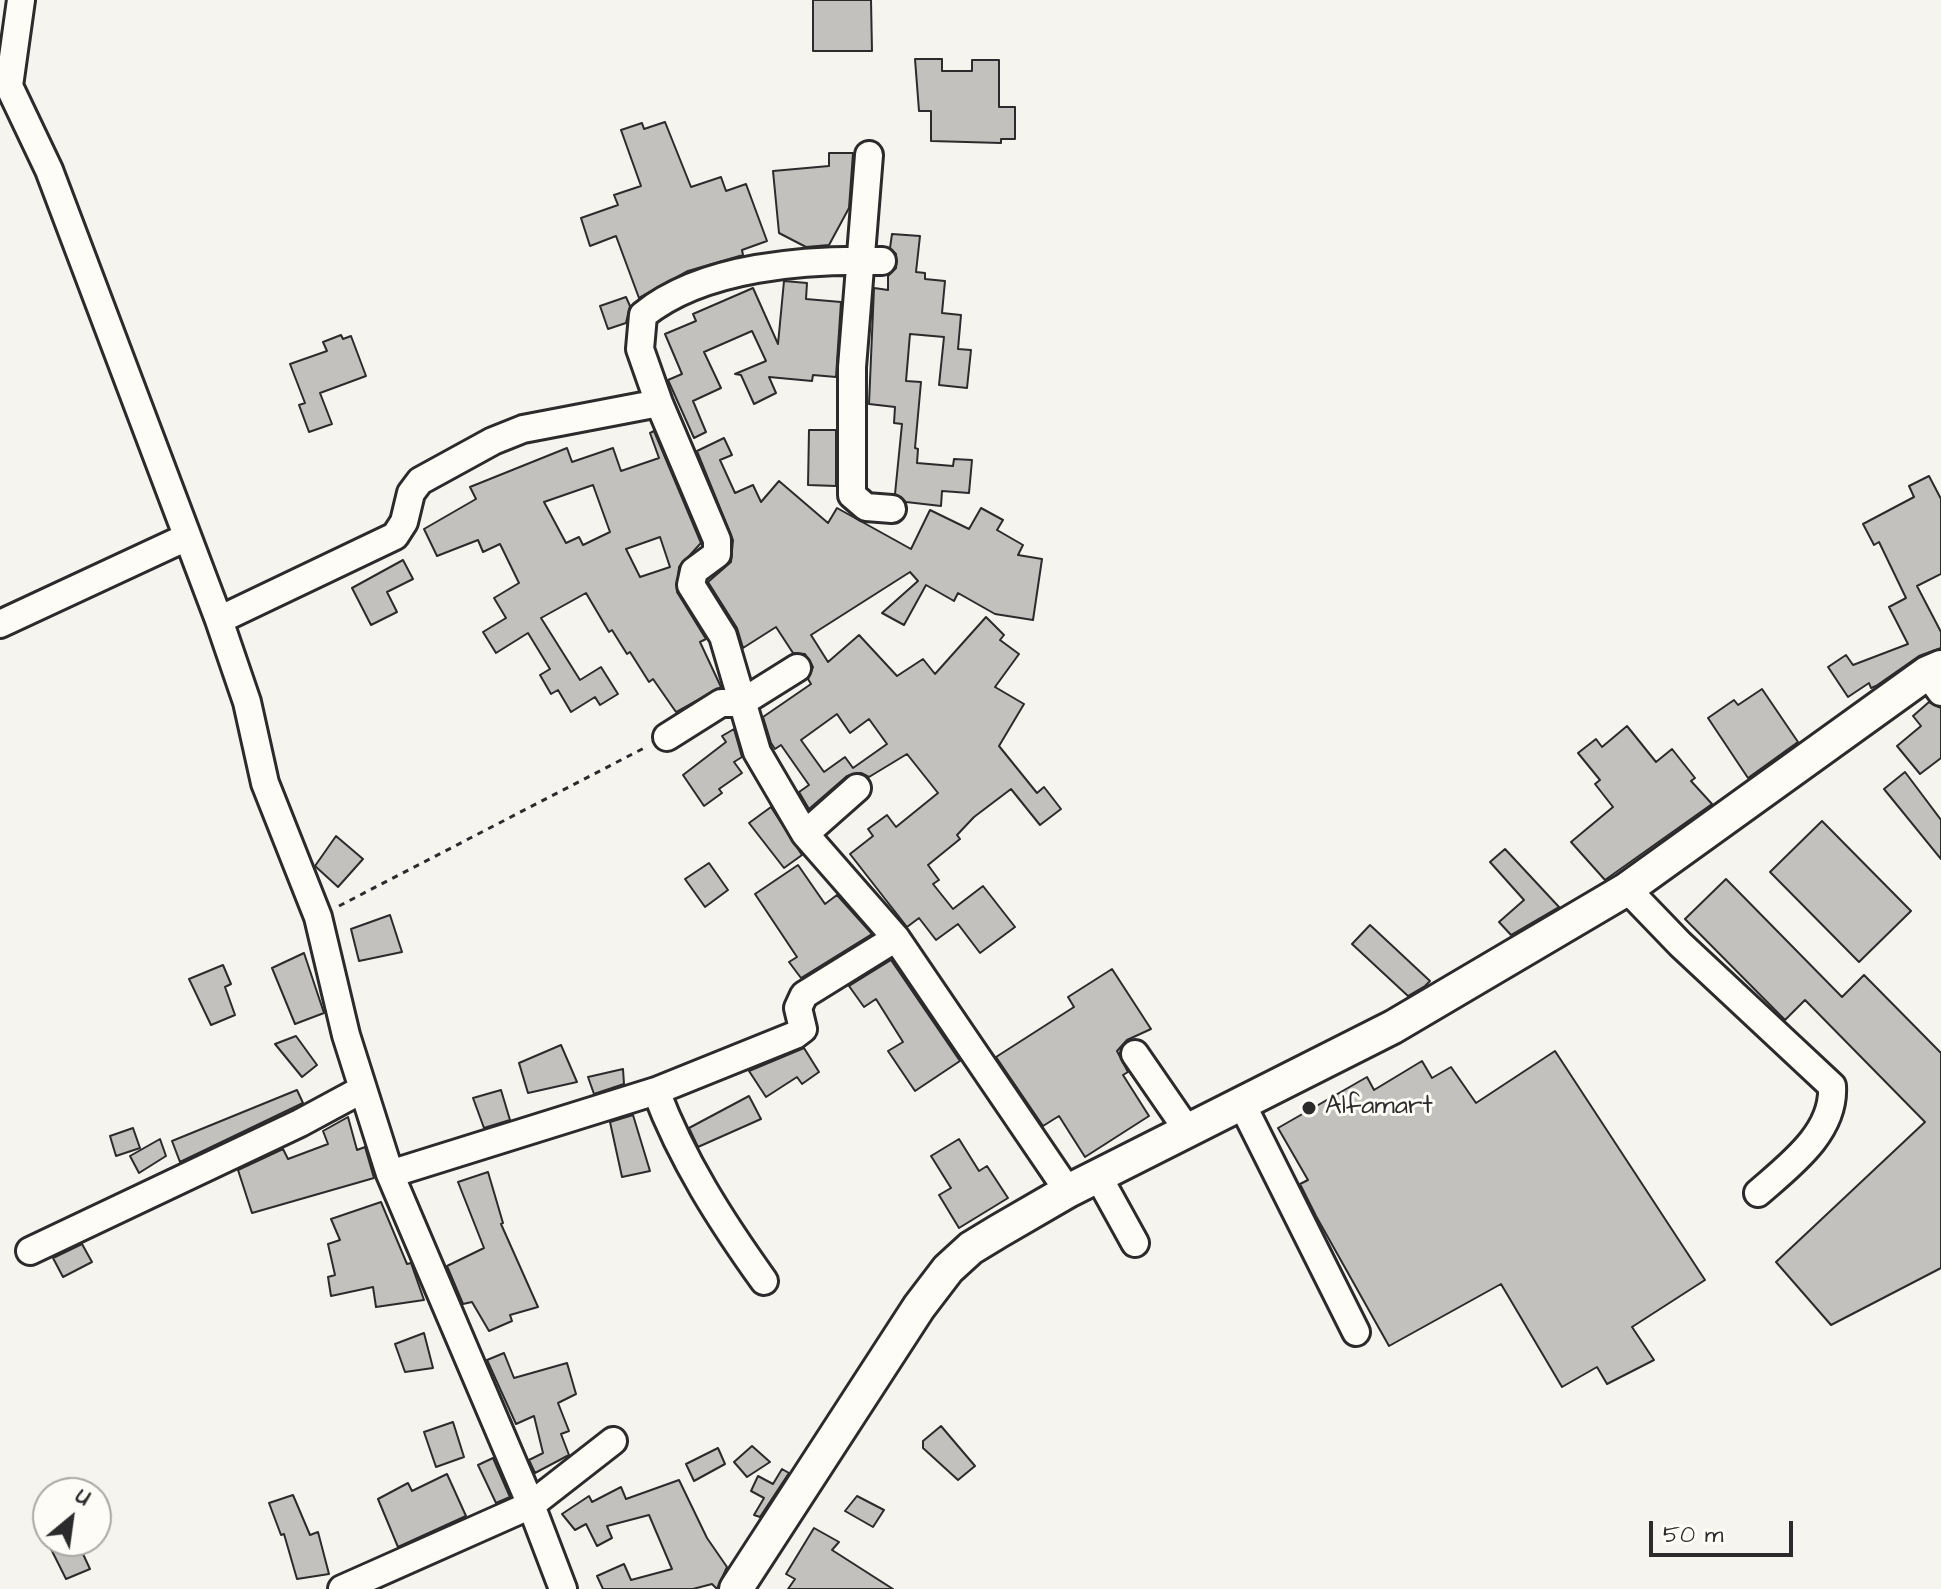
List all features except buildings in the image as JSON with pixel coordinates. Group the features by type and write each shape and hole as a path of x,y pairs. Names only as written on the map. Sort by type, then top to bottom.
{"main road":[{"path":"736,1589 902,1333 948,1269 971,1248 1068,1191 1393,1027 1627,889 1936,677"}],"street":[{"path":"21,0 5,82 49,170 219,620 247,702 265,783 318,917 346,1035 390,1174 531,1505 563,1589"},
{"path":"869,155 872,261 852,367 852,495 866,507 892,509"},
{"path":"872,261 751,268 660,301 643,315 640,349 659,403 717,540 717,554 694,571 691,585 723,636 757,752 805,834 896,938 1068,1191"},
{"path":"219,620 395,536 404,522 411,493 420,481 493,441 523,429 659,403"},
{"path":"0,624 187,537"},
{"path":"667,737 721,703 741,703 797,668"},
{"path":"805,834 857,788"},
{"path":"1627,889 1680,944 1832,1086 1833,1100 1818,1133 1801,1155 1758,1193"},
{"path":"390,1174 656,1091 795,1035 803,1029 798,1008 804,995 896,938"},
{"path":"1135,1054 1188,1131"},
{"path":"30,1251 300,1123 363,1089"},
{"path":"656,1091 671,1130 701,1188 764,1281"},
{"path":"1242,1104 1356,1332"},
{"path":"1098,1176 1135,1243"},
{"path":"342,1589 531,1505 613,1441"}],"path":[{"path":"318,917 667,737"}],"place":[{"name":"Alfamart","path":"1309,1108"}]}
